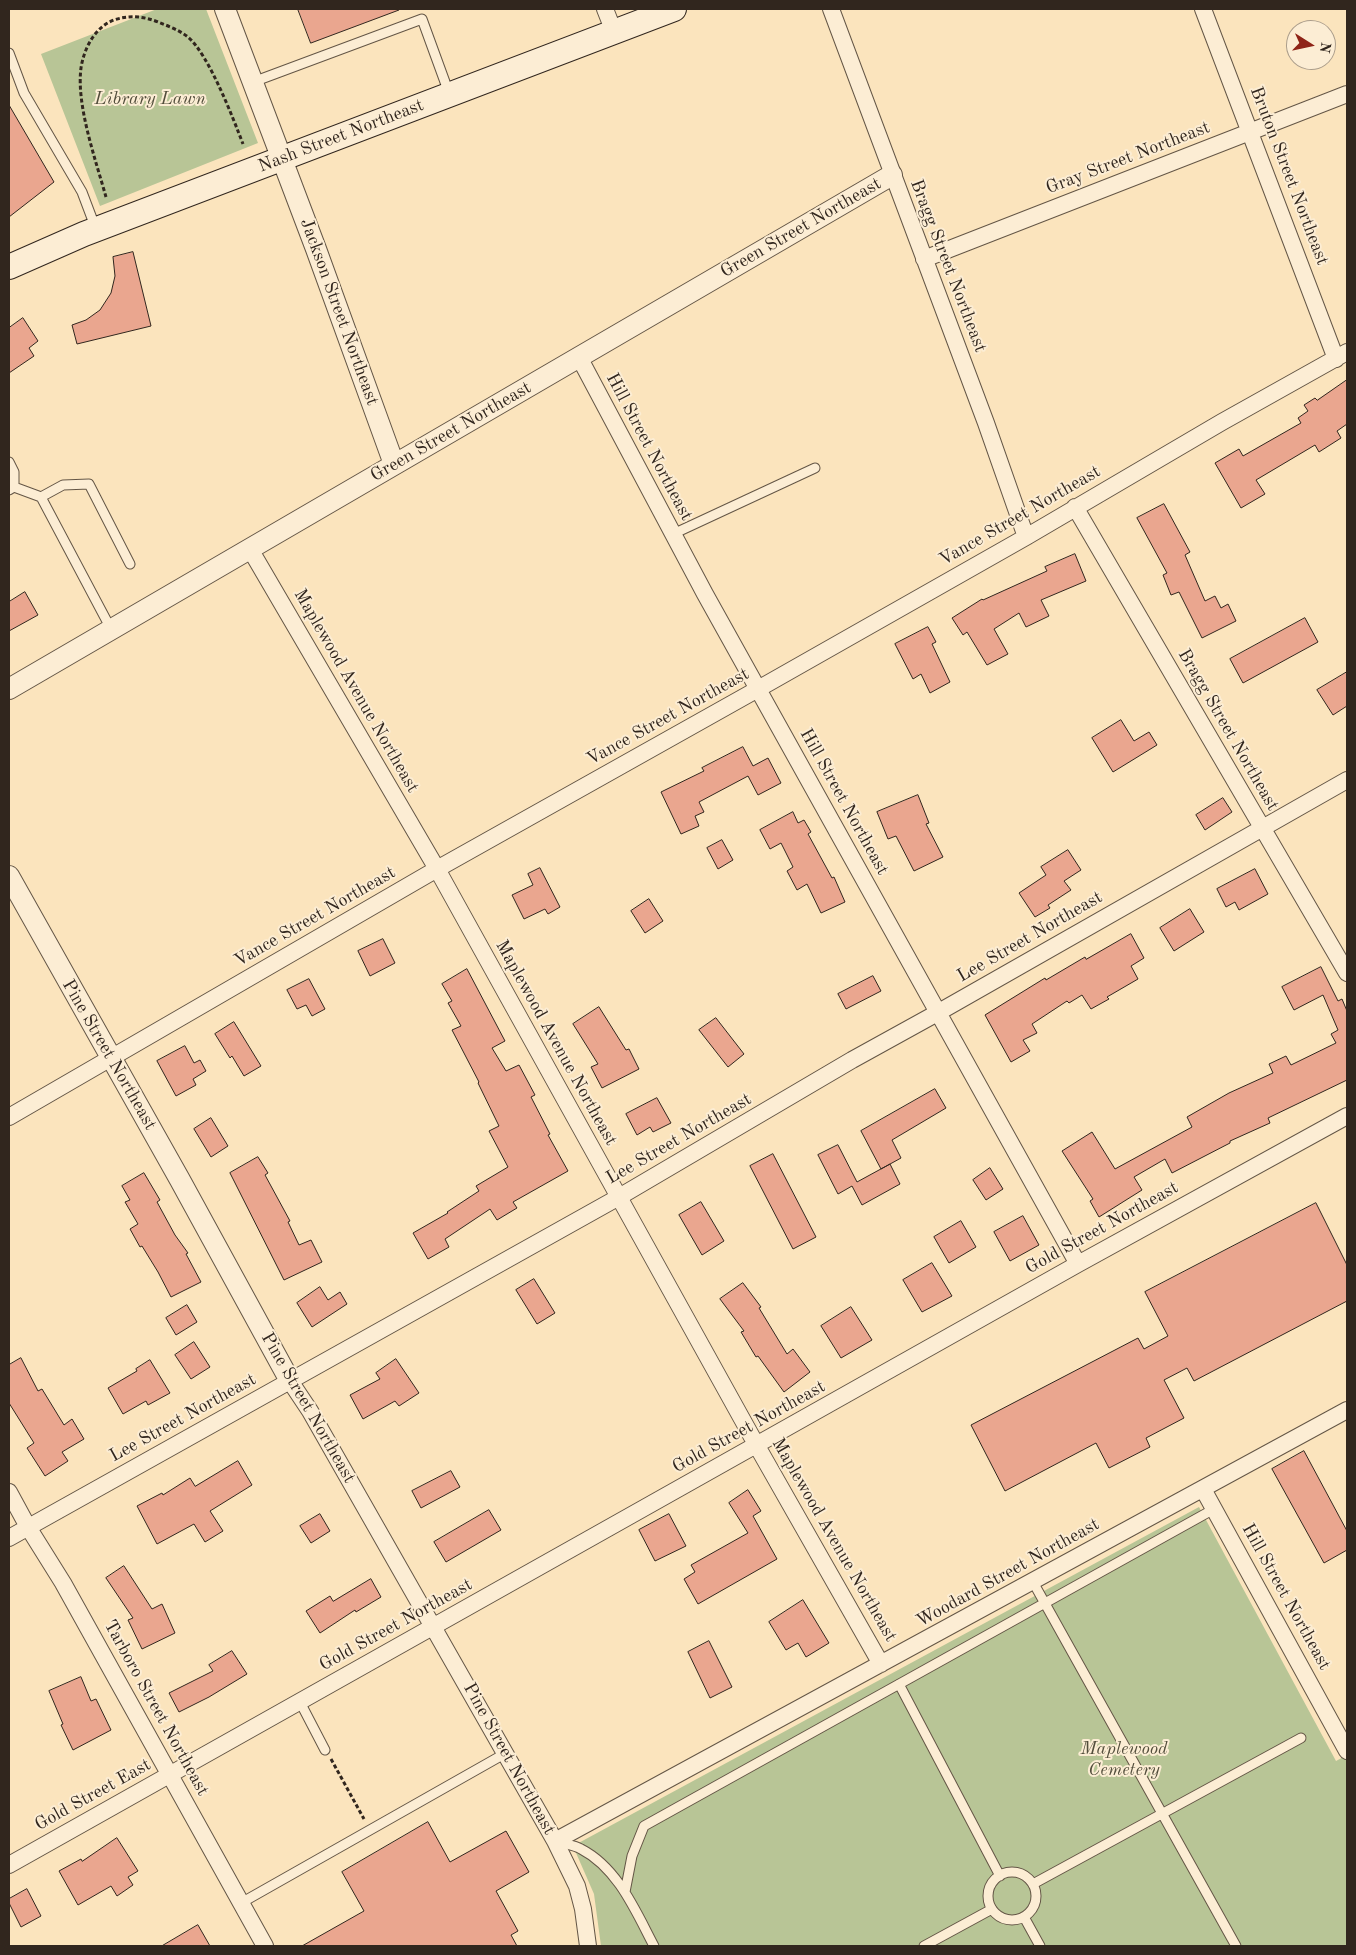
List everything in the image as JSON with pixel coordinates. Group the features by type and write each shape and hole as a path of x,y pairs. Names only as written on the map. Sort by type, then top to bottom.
{"main road":[{"name":"Nash Street Northeast","path":"9,267 96,230 674,9"}],"street":[{"name":"Jackson Street Northeast","path":"225,9 316,249 394,464"},
{"path":"605,9 614,32"},
{"name":"Bragg Street Northeast","path":"831,9 986,423 1026,537"},
{"name":"Bruton Street Northeast","path":"1203,9 1250,132 1342,356"},
{"name":"Gray Street Northeast","path":"924,259 1347,94"},
{"name":"Green Street Northeast","path":"9,689 892,174"},
{"name":"Vance Street Northeast","path":"9,1117 437,869 758,689 1342,356"},
{"name":"Hill Street Northeast","path":"579,357 758,689 1078,1264"},
{"name":"Bragg Street Northeast","path":"1075,507 1347,973"},
{"name":"Maplewood Avenue Northeast","path":"250,549 437,869 757,1446 881,1664"},
{"name":"Lee Street Northeast","path":"9,1538 620,1197 852,1060 1347,780"},
{"name":"Pine Street Northeast","path":"9,876 110,1059 180,1180 290,1381 310,1411 435,1627 555,1841 577,1886 583,1910 588,1946"},
{"name":"Gold Street Northeast","path":"171,1774 1078,1264 1347,1116"},
{"name":"Woodard Street Northeast","path":"555,1841 1347,1410"},
{"name":"Hill Street Northeast","path":"1204,1489 1346,1743"},
{"name":"Tarboro Street Northeast","path":"9,1492 171,1774 265,1946"},
{"name":"Gold Street East","path":"9,1865 171,1774"}],"lane":[{"path":"252,82 422,19 449,94"},
{"path":"9,52 24,93 82,192 96,230"},
{"path":"9,462 14,472 11,489 41,496 63,485 89,484 130,564"},
{"path":"673,534 815,468"},
{"path":"41,496 111,629"},
{"path":"625,1892 632,1856 644,1826 1214,1509"},
{"path":"1034,1582 1236,1946"},
{"path":"899,1684 1000,1876"},
{"path":"300,1702 325,1750"},
{"path":"1033,1884 1301,1738"},
{"path":"241,1903 506,1753"},
{"path":"555,1841 581,1849 602,1864 625,1892 654,1946"},
{"path":"1011,1872 1019,1873 1026,1876 1033,1884 1036,1895 1035,1903 1032,1910 1024,1917 1012,1920 1005,1919 992,1908 988,1893 991,1885 1000,1876 1011,1872"},
{"path":"924,1946 992,1908"},
{"path":"1024,1917 1040,1946"}],"path":[{"path":"106,197 87,124 80,85 81,67 87,49 97,30 108,22 126,16 134,16 152,20 176,29 188,37 207,65 243,144"},
{"path":"325,1750 370,1830"}],"green space":[{"name":"Library Lawn","path":"157,9 206,9 258,143 100,206 41,54"},
{"name":"Maplewood Cemetery","path":"1199,1507 1336,1761 1347,1755 1347,1946 601,1946 594,1894 573,1846"}],"building":[{"path":"298,9 398,9 399,10 311,43"},
{"path":"9,105 54,182 9,217"},
{"path":"133,252 151,326 77,344 72,325 86,320 100,310 111,293 115,276 113,257"},
{"path":"23,318 38,341 29,348 34,356 9,373 9,328"},
{"path":"1347,380 1347,424 1337,431 1341,438 1319,452 1315,445 1256,480 1265,494 1241,508 1215,463 1239,449 1243,456 1301,423 1298,418 1308,411 1304,405 1315,398 1317,400"},
{"path":"1164,504 1190,552 1185,555 1205,601 1215,596 1221,608 1228,604 1236,621 1202,638 1179,592 1171,595 1163,575 1167,573 1137,518"},
{"path":"1075,554 1086,581 1041,600 1049,616 1026,627 1019,613 994,629 1008,654 987,665 967,632 963,635 952,618 982,599 1047,571 1045,567"},
{"path":"25,592 38,615 9,631 9,602"},
{"path":"1305,618 1318,642 1243,683 1230,659"},
{"path":"928,627 936,642 932,644 950,682 930,693 921,674 913,679 895,644"},
{"path":"1347,672 1347,706 1333,715 1317,690"},
{"path":"1121,720 1134,741 1149,732 1157,745 1113,772 1092,738"},
{"path":"743,747 753,766 768,758 781,783 758,795 748,776 699,802 704,812 695,816 699,826 681,834 661,792 704,771 702,768"},
{"path":"918,795 929,823 926,824 943,857 914,871 896,836 888,839 877,812"},
{"path":"1223,798 1232,812 1205,830 1196,815"},
{"path":"793,812 798,823 804,820 811,832 808,834 832,878 834,877 845,902 821,913 807,884 797,890 787,871 793,867 781,843 770,849 760,830"},
{"path":"722,840 733,860 718,869 707,848"},
{"path":"1068,850 1081,870 1064,881 1071,890 1048,905 1050,908 1035,917 1019,893 1046,875 1041,867"},
{"path":"540,868 560,907 548,914 545,909 524,919 512,895 533,885 528,874"},
{"path":"1255,869 1268,894 1239,910 1235,902 1226,907 1217,889"},
{"path":"649,899 663,921 645,933 631,911"},
{"path":"1190,909 1204,932 1174,951 1160,928"},
{"path":"1131,934 1144,958 1131,966 1138,979 1107,997 1109,999 1091,1009 1082,995 1069,1003 1067,1001 1032,1024 1037,1033 1023,1040 1030,1051 1011,1062 985,1015 1045,978 1046,980 1085,957 1086,959"},
{"path":"383,939 395,963 370,976 358,951"},
{"path":"1321,967 1338,1001 1342,999 1347,1011 1347,1080 1268,1118 1270,1123 1230,1141 1230,1143 1172,1173 1165,1159 1134,1177 1142,1190 1099,1217 1090,1201 1093,1199 1062,1151 1092,1132 1115,1169 1192,1127 1187,1117 1229,1093 1273,1073 1269,1064 1286,1056 1291,1065 1336,1043 1331,1034 1338,1030 1323,995 1294,1010 1282,987"},
{"path":"467,969 505,1041 492,1048 506,1071 519,1065 535,1095 531,1097 550,1134 548,1135 568,1171 513,1202 517,1208 497,1220 490,1209 445,1239 449,1247 428,1259 413,1233 448,1213 479,1191 476,1186 508,1167 489,1131 499,1126 452,1030 461,1026 448,1003 452,1001 442,984"},
{"path":"873,976 881,991 846,1009 838,994"},
{"path":"309,979 325,1009 312,1016 306,1005 297,1009 287,990"},
{"path":"599,1007 626,1050 629,1049 639,1069 602,1088 591,1067 598,1064 573,1024"},
{"path":"716,1018 744,1054 728,1067 699,1030"},
{"path":"234,1022 261,1066 244,1076 215,1034"},
{"path":"185,1046 194,1063 200,1060 206,1071 193,1079 196,1085 176,1096 157,1061"},
{"path":"935,1089 946,1108 892,1140 901,1158 881,1169 861,1131"},
{"path":"657,1098 671,1123 653,1132 650,1127 637,1135 626,1114"},
{"path":"211,1118 228,1146 211,1157 194,1129"},
{"path":"838,1145 857,1182 890,1164 900,1184 862,1205 852,1186 838,1194 818,1155"},
{"path":"773,1154 816,1237 793,1249 750,1166"},
{"path":"258,1157 268,1173 265,1175 290,1221 288,1222 299,1245 311,1240 322,1262 284,1280 230,1173"},
{"path":"990,1168 1003,1189 986,1200 973,1180"},
{"path":"144,1173 160,1200 157,1202 175,1235 188,1253 186,1254 201,1282 171,1297 158,1272 130,1229 138,1224 125,1202 130,1200 122,1186"},
{"path":"701,1202 724,1241 702,1255 679,1215"},
{"path":"1316,1203 1347,1265 1347,1301 1194,1381 1187,1368 1164,1380 1184,1418 1146,1438 1150,1447 1109,1468 1096,1443 1005,1491 971,1425 1138,1338 1144,1349 1168,1336 1145,1292"},
{"path":"1023,1216 1039,1245 1010,1261 994,1232"},
{"path":"961,1221 976,1247 949,1263 934,1237"},
{"path":"932,1263 952,1296 922,1312 903,1280"},
{"path":"534,1279 555,1313 537,1324 516,1290"},
{"path":"743,1283 761,1307 759,1308 787,1354 793,1349 810,1372 784,1392 758,1356 756,1357 741,1332 744,1331 720,1299"},
{"path":"320,1287 328,1300 340,1292 347,1304 312,1327 297,1303"},
{"path":"187,1305 197,1322 176,1335 166,1318"},
{"path":"851,1307 872,1340 841,1358 821,1326"},
{"path":"194,1342 210,1367 191,1379 175,1355"},
{"path":"21,1358 38,1391 42,1389 64,1425 72,1419 84,1439 62,1452 68,1461 45,1476 27,1448 34,1443 9,1403 9,1365"},
{"path":"396,1359 419,1393 399,1406 395,1401 363,1419 350,1395 380,1379 376,1373"},
{"path":"150,1360 170,1393 148,1405 146,1401 123,1414 108,1388 137,1371 136,1369"},
{"path":"1304,1451 1347,1531 1347,1550 1324,1563 1272,1469"},
{"path":"238,1461 252,1485 210,1511 223,1531 205,1542 194,1524 157,1544 137,1506 162,1493 163,1495 190,1478 195,1486"},
{"path":"451,1471 460,1487 421,1508 412,1491"},
{"path":"748,1490 761,1511 753,1516 777,1559 698,1604 684,1579 695,1572 691,1565 748,1533 729,1503"},
{"path":"489,1510 501,1530 446,1562 434,1542"},
{"path":"320,1514 330,1531 311,1543 300,1526"},
{"path":"669,1514 686,1546 655,1561 639,1530"},
{"path":"124,1566 152,1609 162,1604 175,1633 142,1649 128,1620 133,1618 106,1578"},
{"path":"371,1579 381,1597 356,1612 355,1610 320,1633 306,1611 330,1596 333,1601"},
{"path":"803,1600 829,1643 806,1657 798,1643 786,1650 769,1622"},
{"path":"709,1641 732,1687 710,1698 688,1652"},
{"path":"232,1651 247,1674 209,1697 179,1712 169,1693 213,1671 209,1665"},
{"path":"81,1677 91,1701 96,1699 111,1730 73,1750 61,1725 63,1724 49,1691"},
{"path":"428,1822 450,1862 506,1831 529,1872 496,1891 518,1931 511,1935 517,1946 302,1946 364,1911 342,1872"},
{"path":"117,1838 138,1871 128,1877 133,1885 117,1896 111,1886 78,1905 59,1871 81,1859 82,1861"},
{"path":"27,1889 41,1916 21,1927 9,1903 9,1899"},
{"path":"198,1925 210,1946 162,1946"}]}
